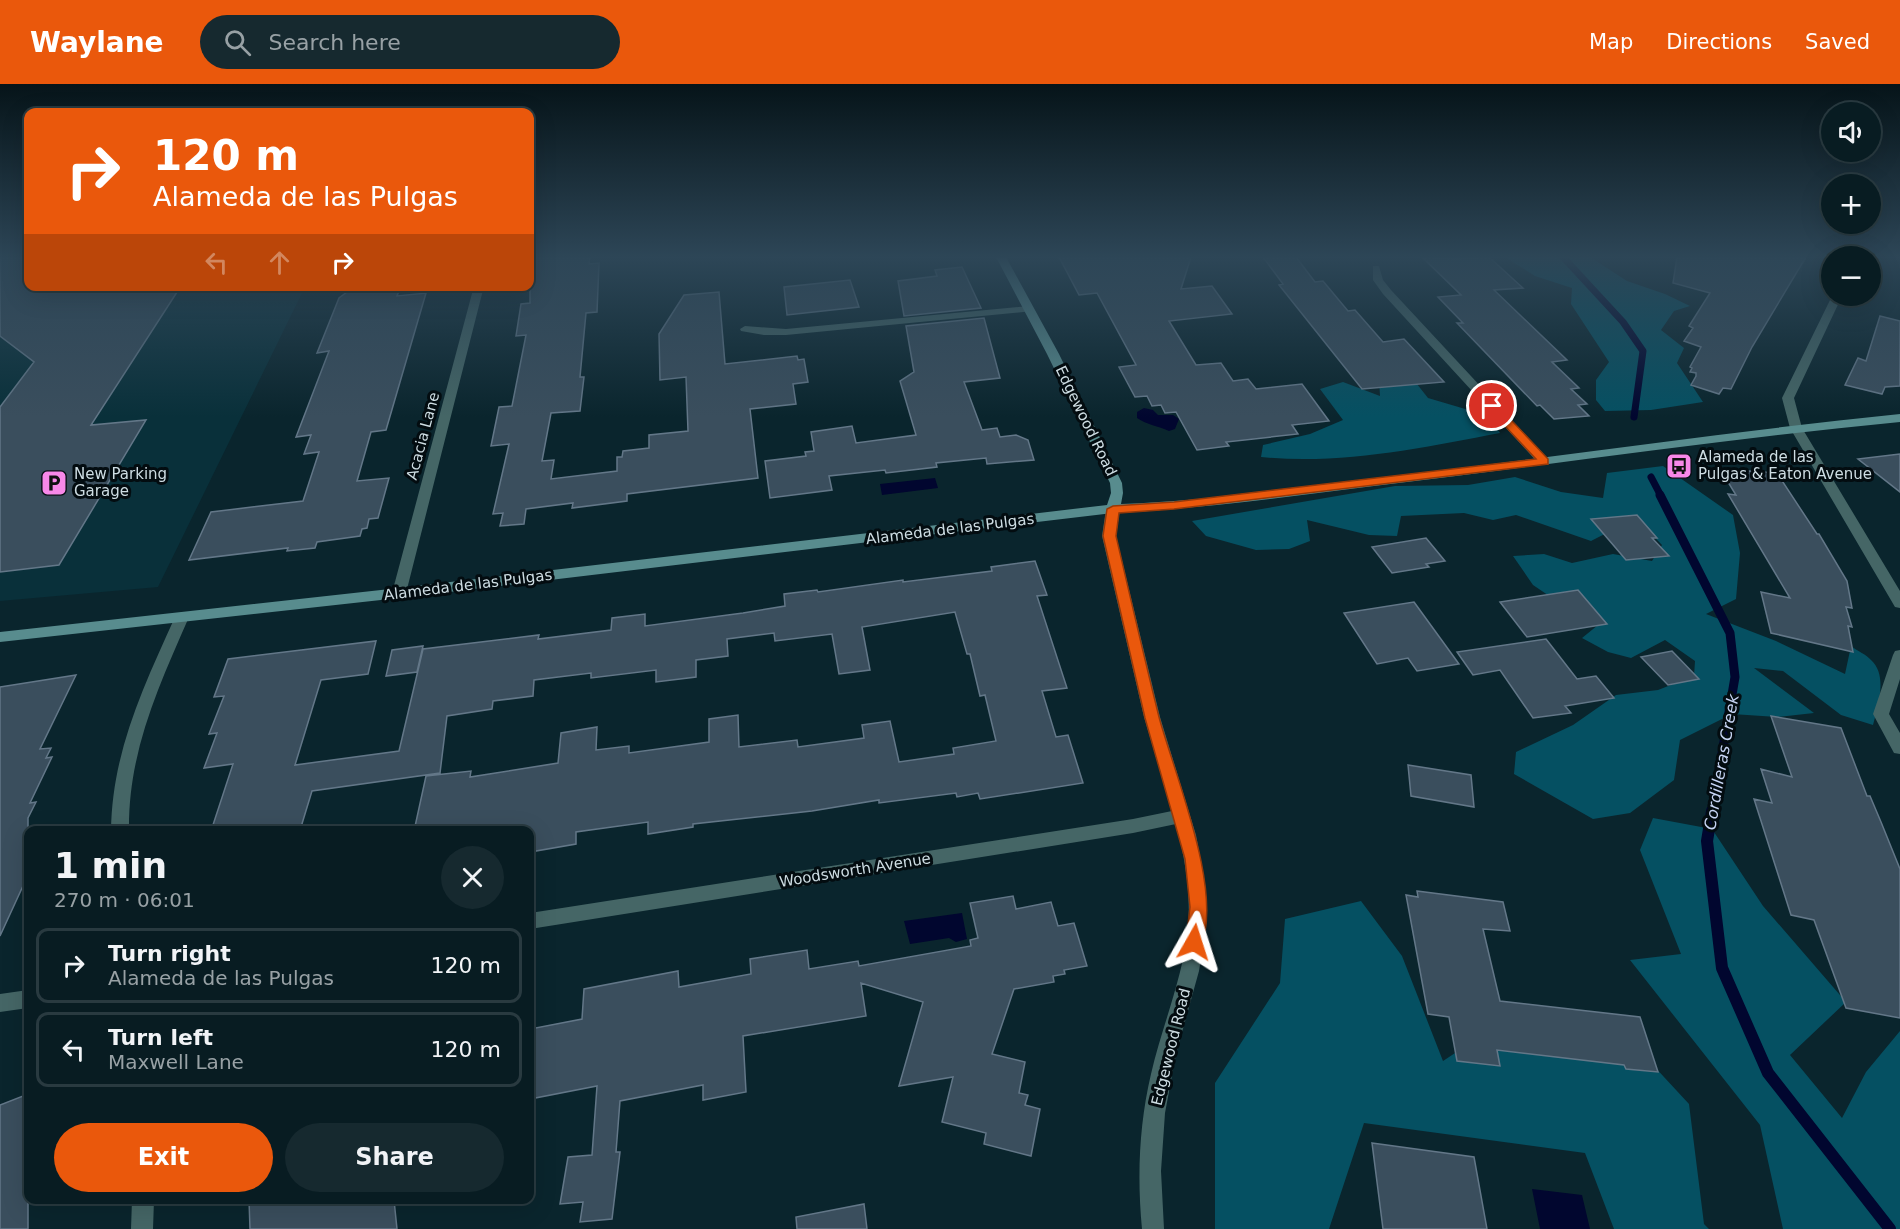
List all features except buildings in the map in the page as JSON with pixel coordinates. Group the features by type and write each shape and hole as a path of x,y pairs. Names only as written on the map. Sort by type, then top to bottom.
{"main road":[{"name":"Edgewood Road","path":"1030,310 1116,483 1117,494 1113,509"},
{"name":"Alameda de las Pulgas","path":"0,637 399,593 1113,509 1167,506 1900,418"}],"street":[{"name":"Acacia Lane","path":"399,593 473,310"},
{"path":"745,329 786,332 1014,310"},
{"path":"1404,310 1544,462"},
{"path":"1830,310 1788,398 1796,429 1900,603"},
{"name":"Edgewood Road","path":"1113,509 1109,536 1152,718 1193,859 1198,907 1192,959 1161,1075 1151,1137 1153,1229"},
{"path":"120,826 123,782 134,734 147,696 182,617"},
{"path":"1900,654 1881,714 1900,748"},
{"name":"Woodsworth Avenue","path":"534,920 1133,826 1181,816"},
{"path":"0,1003 24,1000"},
{"path":"142,1229 143,1204"}],"shaded area":[{"path":"0,310 294,310 158,587 0,601"},
{"path":"1575,310 1676,310 1661,330 1684,348 1677,363 1703,402 1651,410 1605,411 1596,400 1596,380 1609,362"},
{"path":"1398,360 1428,398 1489,416 1500,433 1381,454 1321,459 1261,457 1263,445 1310,434 1343,420 1320,389 1343,382 1380,396 1378,362"},
{"path":"1144,408 1153,410 1158,415 1173,415 1179,419 1175,429 1169,431 1137,418 1137,412"},
{"path":"1663,466 1733,515 1740,553 1736,599 1706,614 1776,641 1845,674 1851,646 1867,656 1876,666 1880,682 1879,700 1873,725 1841,715 1783,671 1754,668 1814,713 1777,717 1732,714 1680,740 1674,780 1630,813 1593,819 1514,774 1516,752 1573,725 1616,695 1658,690 1694,676 1695,661 1665,640 1631,658 1608,652 1582,638 1603,621 1570,610 1533,585 1513,556 1544,554 1572,563 1613,554 1652,561 1662,545 1636,518 1591,541 1516,515 1493,520 1464,513 1401,516 1397,536 1369,535 1307,520 1310,541 1289,549 1256,550 1206,536 1192,521 1395,486 1468,485 1515,477 1561,492 1603,498 1607,473"},
{"path":"935,478 938,488 882,495 880,484"},
{"path":"1653,818 1712,829 1763,906 1846,1002 1790,1055 1842,1118 1866,1072 1900,1031 1900,1229 1783,1229 1760,1125 1630,960 1681,954 1640,850"},
{"path":"1361,901 1402,956 1443,1061 1523,1008 1614,1023 1689,1104 1704,1224 1709,1229 1614,1229 1585,1153 1364,1123 1329,1229 1215,1229 1215,1083 1280,983 1285,919"},
{"path":"962,913 967,939 956,942 949,938 910,944 904,921"},
{"path":"1532,1189 1582,1195 1590,1229 1540,1229"}],"waterway":[{"name":"Cordilleras Creek","path":"1612,310 1643,351 1634,417"},
{"name":"Cordilleras Creek","path":"1651,477 1661,496"},
{"name":"Cordilleras Creek","path":"1660,495 1730,633 1735,677 1712,812"},
{"name":"Cordilleras Creek","path":"1712,811 1707,841 1722,968 1768,1073 1890,1229"}],"place":[{"name":"Alameda de las Pulgas & Eaton Avenue","path":"1679,466"},
{"name":"New Parking Garage","path":"54,483"}],"route":[{"path":"1194,942 1198,907 1193,859 1152,718 1109,536 1113,509 1174,506 1544,462 1492,406"}]}
